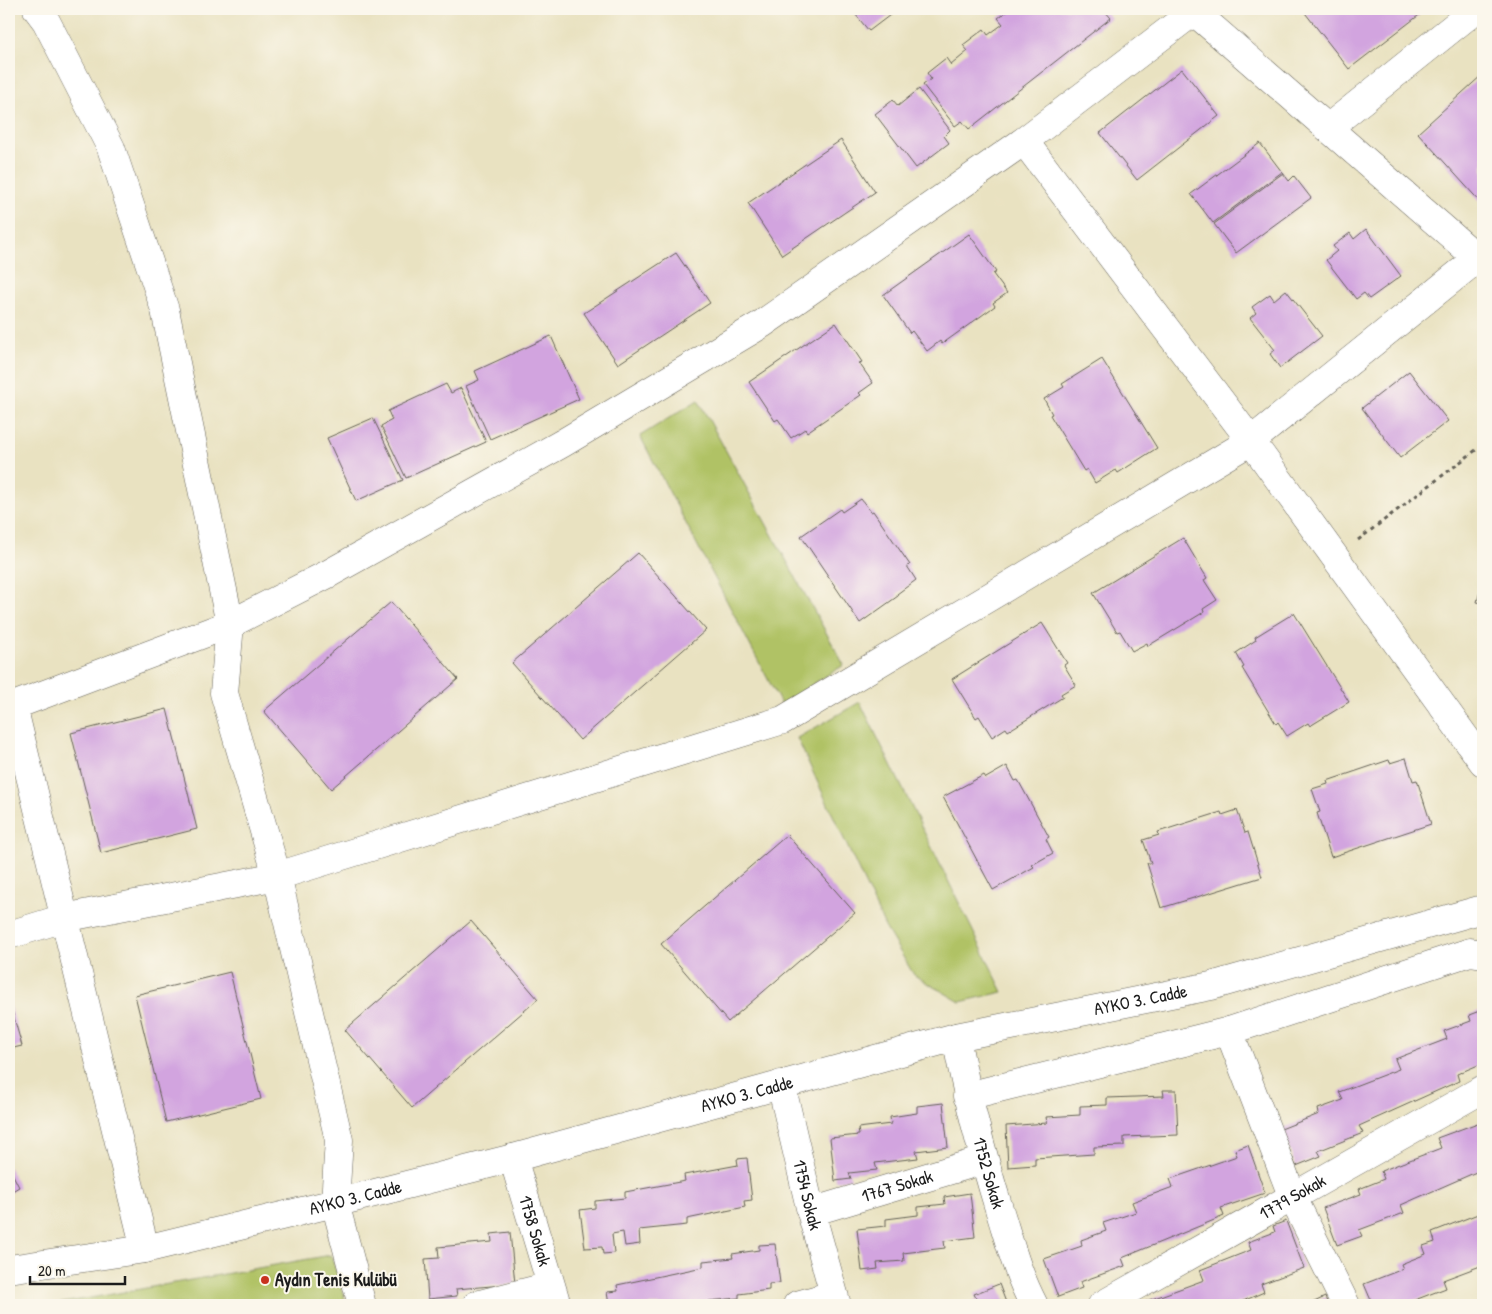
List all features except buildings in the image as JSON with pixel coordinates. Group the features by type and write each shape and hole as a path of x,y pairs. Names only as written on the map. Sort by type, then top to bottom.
{"street":[{"path":"36,9 46,21 111,148 166,310 230,624 224,693 277,876 338,1140 335,1203 362,1305"},
{"path":"9,935 64,918 277,876 783,720 1251,441 1482,258 1328,128 1194,9 1024,141 762,324 555,448 328,574 230,624 13,706 64,918 145,1249"},
{"path":"1328,128 1476,9"},
{"path":"1024,141 1251,441 1483,762"},
{"name":"AYKO 3. Cadde","path":"9,1269 145,1249 335,1203 513,1158 956,1037 1211,986 1483,909"},
{"path":"967,1096 1229,1031 1470,952 1483,954"},
{"path":"1229,1031 1293,1198 1346,1305"},
{"name":"1752 Sokak","path":"956,1037 967,1096 984,1160 1021,1280 1034,1305"},
{"name":"1754 Sokak","path":"781,1084 811,1212 835,1300"},
{"name":"1779 Sokak","path":"1102,1305 1483,1089"},
{"name":"1758 Sokak","path":"513,1158 554,1296"},
{"name":"1767 Sokak","path":"811,1212 984,1160"},
{"path":"476,1305 554,1296"},
{"path":"797,1305 835,1300"}],"path":[{"path":"1336,557 1476,450"}],"green space":[{"path":"698,400 844,665 781,704 640,436"},
{"path":"860,702 1003,992 960,1002 914,975 885,927 797,738"},
{"name":"Aydın Tenis Kulübü","path":"331,1255 347,1305 51,1305"}],"place":[{"name":"Aydın Tenis Kulübü","path":"265,1280"}]}
